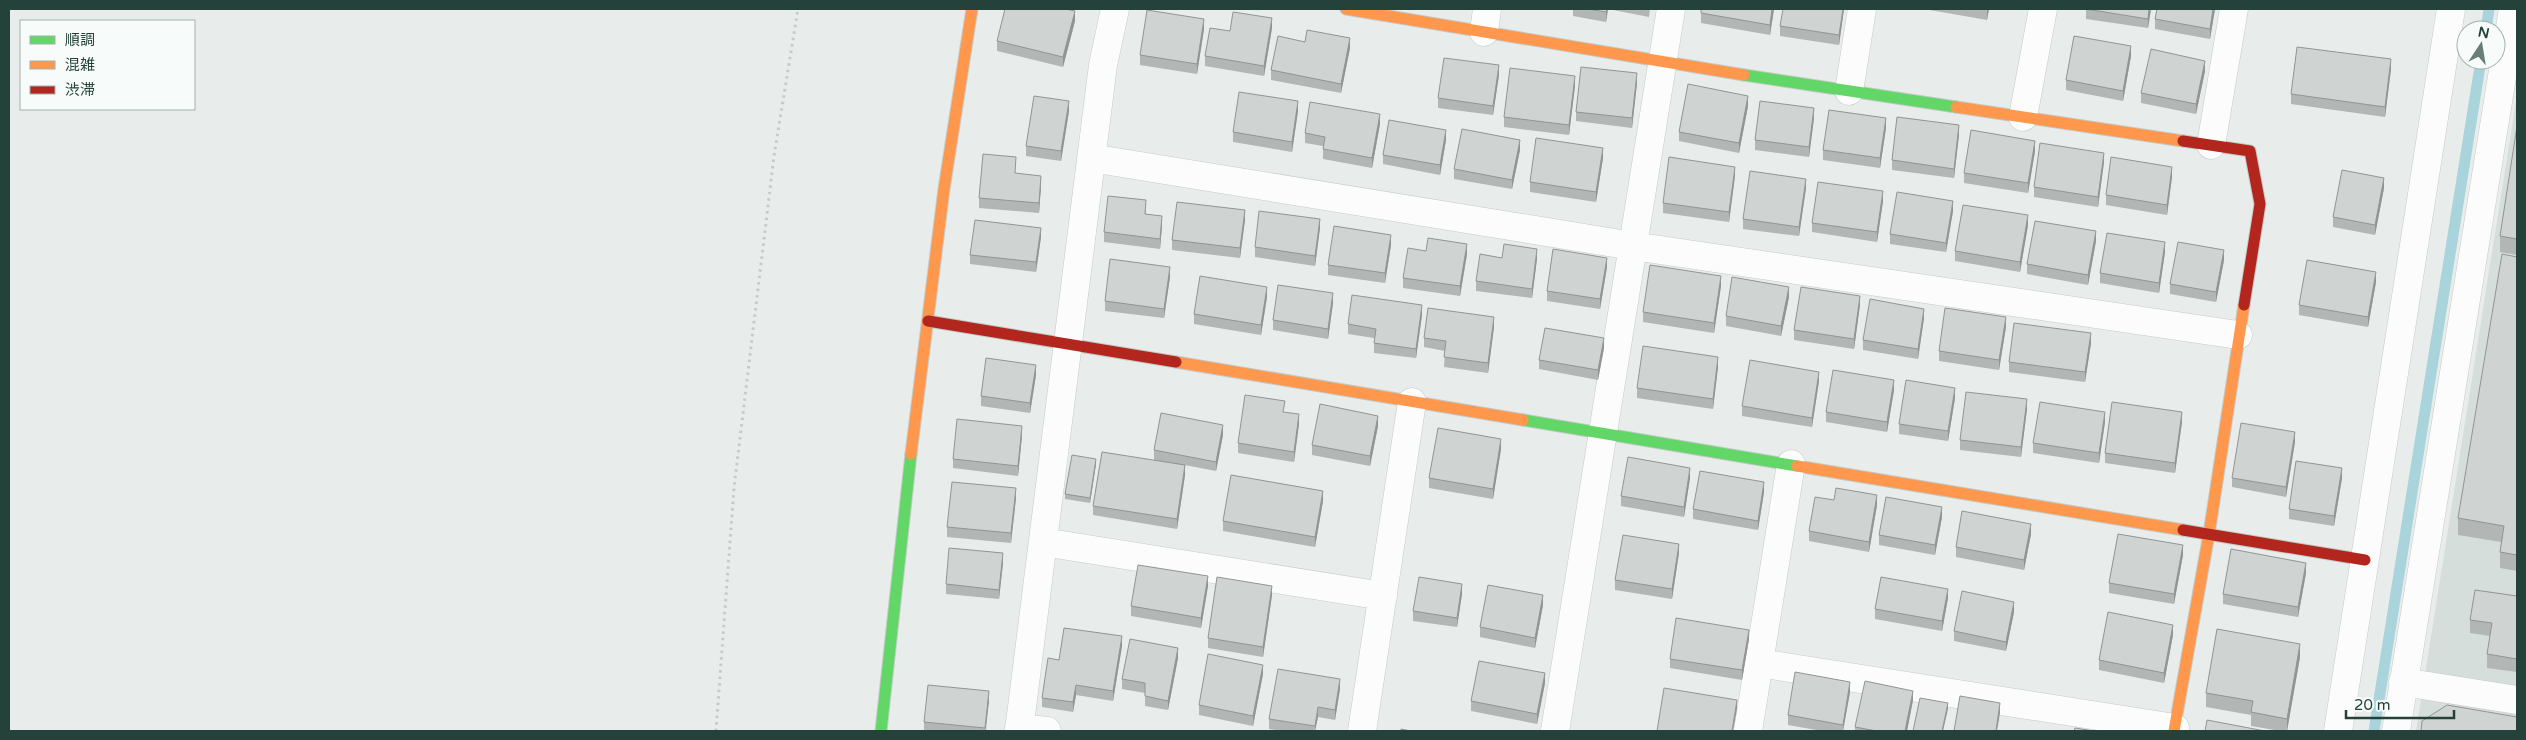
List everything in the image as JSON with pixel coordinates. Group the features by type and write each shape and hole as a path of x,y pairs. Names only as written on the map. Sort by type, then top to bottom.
{"street":[{"path":"881,731 928,321 958,94 972,9"},
{"path":"1047,731 1019,729 1103,65 1116,9"},
{"path":"1346,9 1486,20 1662,63 2250,151 2260,204 2238,335 2209,534 2174,730 1758,663"},
{"path":"1555,731 1671,9"},
{"path":"1849,91 1862,9"},
{"path":"2023,117 2043,9"},
{"path":"2211,145 2234,9"},
{"path":"2338,731 2451,9"},
{"path":"2396,731 2513,9"},
{"path":"1091,158 1633,246 2238,335"},
{"path":"928,321 2365,560"},
{"path":"1362,731 1412,402"},
{"path":"1748,731 1791,464"},
{"path":"1043,542 1383,596"},
{"path":"2403,682 2517,700"}],"path":[{"path":"716,731 734,488 774,156 798,9"}],"shaded area":[{"path":"2517,95 2517,731 2416,731"}],"building":[{"path":"1005,9 1065,9 1075,11 1063,57 997,41"},
{"path":"1588,9 1607,9 1606,12"},
{"path":"1701,9 1772,9 1770,25 1701,13"},
{"path":"1783,9 1843,9 1839,35 1780,26"},
{"path":"2086,9 2149,9 2148,19"},
{"path":"2157,9 2213,9 2210,29 2155,19"},
{"path":"1147,10 1204,19 1197,64 1140,55"},
{"path":"1233,12 1272,18 1264,66 1205,56 1210,28 1230,31"},
{"path":"1307,30 1350,38 1341,84 1271,70 1278,36 1305,42"},
{"path":"2074,36 2131,46 2123,91 2066,80"},
{"path":"2297,47 2391,59 2385,107 2291,94"},
{"path":"2151,49 2205,61 2196,104 2141,93"},
{"path":"1444,58 1499,65 1493,106 1438,98"},
{"path":"1581,67 1637,73 1632,118 1576,112"},
{"path":"1510,68 1575,76 1569,125 1504,117"},
{"path":"1688,84 1748,96 1739,143 1679,132"},
{"path":"1239,92 1298,101 1292,142 1233,132"},
{"path":"1034,96 1069,101 1061,151 1026,146"},
{"path":"1760,101 1814,108 1809,147 1755,140"},
{"path":"1310,102 1380,114 1372,158 1323,149 1325,137 1305,133"},
{"path":"1829,110 1886,118 1880,158 1823,150"},
{"path":"1897,117 1959,125 1954,169 1892,160"},
{"path":"1389,120 1446,130 1440,165 1383,155"},
{"path":"2517,126 2517,239 2500,236"},
{"path":"1462,129 1520,140 1512,180 1454,169"},
{"path":"1971,130 2035,141 2028,183 1964,173"},
{"path":"1536,138 1603,148 1596,192 1530,182"},
{"path":"2040,143 2104,153 2098,197 2034,187"},
{"path":"983,154 1016,157 1015,173 1041,176 1039,203 979,198"},
{"path":"1669,157 1735,167 1729,212 1663,203"},
{"path":"2111,157 2172,167 2167,205 2106,195"},
{"path":"2342,170 2384,178 2375,225 2333,217"},
{"path":"1750,171 1806,179 1799,227 1743,219"},
{"path":"1818,182 1883,191 1877,232 1812,223"},
{"path":"1897,192 1953,201 1946,243 1890,234"},
{"path":"1108,196 1146,200 1145,214 1162,216 1160,239 1104,232"},
{"path":"1177,202 1245,210 1240,248 1172,240"},
{"path":"1963,205 2028,215 2020,262 1955,251"},
{"path":"1259,211 1320,219 1315,256 1255,247"},
{"path":"975,220 1041,228 1036,262 970,255"},
{"path":"2035,221 2096,231 2088,275 2027,264"},
{"path":"1334,226 1391,235 1385,273 1328,265"},
{"path":"2107,233 2165,242 2159,283 2100,273"},
{"path":"1428,238 1467,244 1460,286 1403,278 1408,248 1426,251"},
{"path":"2178,242 2224,250 2216,292 2170,284"},
{"path":"1504,244 1537,249 1532,289 1476,281 1480,254 1502,258"},
{"path":"1553,249 1607,258 1600,299 1547,291"},
{"path":"2502,254 2517,257 2517,555 2500,552 2504,526 2458,518"},
{"path":"1110,259 1170,267 1164,309 1105,301"},
{"path":"2307,260 2376,272 2368,317 2299,305"},
{"path":"1650,265 1721,276 1714,323 1643,312"},
{"path":"1200,276 1267,287 1261,325 1194,314"},
{"path":"1732,277 1789,287 1781,326 1726,316"},
{"path":"1278,285 1333,293 1328,329 1273,320"},
{"path":"1801,287 1860,296 1854,339 1794,330"},
{"path":"1352,295 1422,305 1416,349 1374,343 1376,329 1348,324"},
{"path":"1870,299 1924,309 1918,349 1863,340"},
{"path":"1428,308 1494,317 1488,363 1444,357 1446,341 1424,338"},
{"path":"1945,308 2006,317 1999,360 1939,351"},
{"path":"2014,323 2091,333 2085,372 2009,362"},
{"path":"1545,328 1604,338 1598,370 1539,360"},
{"path":"1643,346 1718,357 1713,399 1637,388"},
{"path":"986,358 1036,365 1030,403 981,396"},
{"path":"1750,360 1819,372 1812,418 1742,406"},
{"path":"1833,370 1894,380 1887,422 1826,412"},
{"path":"1906,380 1955,388 1948,431 1899,424"},
{"path":"1966,392 2027,399 2021,447 1960,440"},
{"path":"1245,395 1285,401 1283,412 1299,414 1294,452 1238,443"},
{"path":"2040,402 2105,412 2099,453 2033,443"},
{"path":"2112,402 2182,412 2175,463 2105,453"},
{"path":"1320,404 1378,416 1370,456 1312,445"},
{"path":"1161,413 1223,425 1216,462 1154,450"},
{"path":"957,419 1022,426 1018,466 953,459"},
{"path":"2241,423 2295,432 2286,487 2232,478"},
{"path":"1438,428 1501,439 1493,489 1429,478"},
{"path":"1102,452 1185,465 1177,519 1093,506"},
{"path":"1072,455 1096,459 1090,498 1065,494"},
{"path":"1628,457 1690,468 1684,507 1621,496"},
{"path":"2296,461 2342,468 2334,516 2289,509"},
{"path":"1700,471 1764,482 1758,521 1693,509"},
{"path":"1231,475 1323,491 1315,537 1223,521"},
{"path":"952,482 1016,488 1011,533 947,527"},
{"path":"1836,488 1877,495 1869,542 1809,531 1815,497 1834,500"},
{"path":"1886,497 1942,507 1935,545 1879,535"},
{"path":"1962,511 2031,524 2024,560 1956,547"},
{"path":"2118,534 2183,545 2174,594 2109,583"},
{"path":"1623,535 1679,544 1672,589 1615,580"},
{"path":"949,548 1003,553 999,590 946,584"},
{"path":"2231,549 2306,563 2298,607 2223,594"},
{"path":"1138,565 1208,576 1201,618 1131,606"},
{"path":"1217,577 1272,586 1263,647 1208,638"},
{"path":"1419,577 1462,584 1457,618 1413,611"},
{"path":"1881,577 1948,589 1942,621 1875,609"},
{"path":"1488,585 1543,595 1535,638 1480,627"},
{"path":"2475,590 2517,596 2517,659 2487,654 2492,623 2470,620"},
{"path":"1962,591 2014,602 2006,642 1954,631"},
{"path":"2108,612 2173,625 2164,673 2099,660"},
{"path":"1676,618 1749,630 1742,670 1670,659"},
{"path":"1064,628 1122,636 1113,691 1076,685 1073,702 1042,698 1048,658 1059,660"},
{"path":"2217,629 2300,644 2287,719 2251,712 2253,701 2206,693"},
{"path":"1130,639 1178,648 1168,701 1145,696 1145,683 1122,679"},
{"path":"1208,654 1263,665 1253,716 1199,705"},
{"path":"1479,661 1545,673 1537,714 1471,701"},
{"path":"1278,669 1340,679 1335,710 1318,707 1315,726 1269,719"},
{"path":"1795,672 1850,682 1843,725 1788,715"},
{"path":"1865,681 1913,691 1905,731 1877,731 1855,727"},
{"path":"928,685 989,691 985,728 924,722"},
{"path":"1664,688 1737,700 1732,731 1657,731"},
{"path":"1960,696 2000,703 1996,731 1954,731"},
{"path":"1920,698 1948,703 1942,731 1913,731"},
{"path":"2447,705 2517,717 2517,731 2421,731 2422,721"},
{"path":"2207,720 2265,731 2205,731"},
{"path":"2075,728 2094,731 2074,731"}],"waterway":[{"path":"2487,20 2489,9"},
{"path":"2374,731 2479,70"}],"traffic: fast":[{"path":"1744,75 1956,107"},
{"path":"1523,420 1797,466"},
{"path":"881,731 911,454"}],"traffic: slow":[{"path":"911,454 944,189 972,9"},
{"path":"1346,9 1744,75"},
{"path":"1956,107 2183,141"},
{"path":"2174,731 2209,534 2244,305"},
{"path":"1176,362 1523,420"},
{"path":"1797,466 2183,530"}],"traffic: jam":[{"path":"2183,141 2250,151 2260,204 2244,305"},
{"path":"928,321 1176,362"},
{"path":"2183,530 2365,560"}]}
